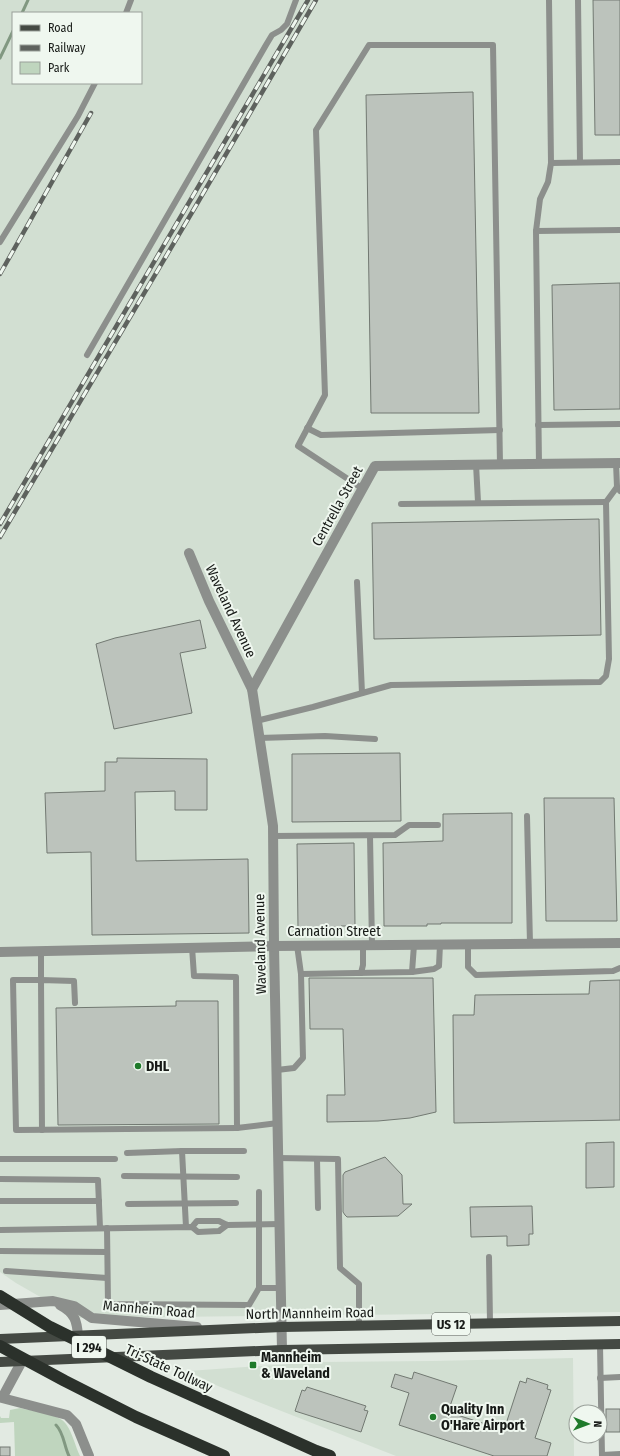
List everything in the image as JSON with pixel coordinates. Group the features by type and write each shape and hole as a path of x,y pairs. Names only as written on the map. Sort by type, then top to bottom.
{"highway":[{"name":"Tri-State Tollway","path":"0,1296 50,1328 181,1391 330,1456"},
{"path":"0,1346 65,1382 136,1417 224,1456"}],"main road":[{"name":"North Mannheim Road","path":"0,1339 282,1327 620,1321"},
{"name":"US 12","path":"0,1362 282,1350 620,1344"}],"street":[{"name":"Centrella Street","path":"252,689 375,466 618,463"},
{"name":"Waveland Avenue","path":"189,553 209,601 252,689 273,826 282,1350"},
{"name":"Carnation Street","path":"0,952 297,945 620,943"},
{"name":"Mannheim Road","path":"0,1305 53,1301 74,1306 92,1318 223,1329"},
{"path":"53,1301 65,1308 74,1316 78,1336"},
{"path":"22,1361 1,1398 66,1415 76,1424 89,1456"}],"lane":[{"path":"126,12 131,0"},
{"path":"87,354 272,35 281,30 287,24 296,0"},
{"path":"539,464 536,231 540,199 548,182 551,163 549,0"},
{"path":"578,0 580,162"},
{"path":"363,489 298,446 325,395 316,130 369,45 493,45 500,464"},
{"path":"0,242 78,116 94,84"},
{"path":"551,163 620,162"},
{"path":"536,231 620,230"},
{"path":"538,425 620,424"},
{"path":"307,428 321,435 500,430"},
{"path":"256,721 391,685 600,682 606,676 609,660 606,502 618,489 618,463"},
{"path":"476,464 478,502"},
{"path":"400,504 478,502 606,502"},
{"path":"357,582 362,693"},
{"path":"259,738 324,736 375,739"},
{"path":"527,816 530,944"},
{"path":"273,836 395,836 409,825 438,825"},
{"path":"361,972 368,945 370,836"},
{"path":"412,972 414,944"},
{"path":"301,974 412,972 434,969 439,966 440,944"},
{"path":"468,944 468,967 476,975 613,971 620,968"},
{"path":"276,1070 294,1068 303,1058 301,974 297,945"},
{"path":"192,948 194,976 236,977 238,1128"},
{"path":"42,951 42,1130"},
{"path":"75,1003 74,981 13,980 16,1130 238,1128 278,1123"},
{"path":"182,1151 184,1204 189,1227"},
{"path":"127,1153 244,1151"},
{"path":"278,1158 338,1159 340,1268 359,1284 358,1326"},
{"path":"0,1159 115,1160"},
{"path":"317,1159 318,1208"},
{"path":"124,1176 237,1177"},
{"path":"0,1179 98,1180 100,1228"},
{"path":"107,1228 108,1304 250,1305 259,1288 259,1192"},
{"path":"0,1201 99,1201"},
{"path":"128,1204 236,1203"},
{"path":"189,1227 197,1221 219,1221 227,1225 280,1224"},
{"path":"0,1230 189,1227 198,1232 219,1231 227,1225"},
{"path":"0,1251 107,1252"},
{"path":"489,1256 490,1323"},
{"path":"6,1271 107,1278"},
{"path":"259,1288 281,1288"},
{"path":"600,1345 602,1455 620,1454"},
{"path":"600,1378 620,1377"}],"shaded area":[{"path":"0,0 620,0 620,1312 77,1318 16,1283 0,1272"},
{"path":"573,1358 573,1404 568,1404 568,1444 574,1444 574,1456 396,1456 218,1386 188,1371 320,1362"}],"green space":[{"path":"20,1408 52,1415 63,1421 70,1432 80,1456 15,1456 14,1422 0,1423 0,1416 1,1418 9,1418 10,1410"}],"building":[{"path":"593,0 620,0 620,135 595,135"},
{"path":"473,92 479,413 371,413 366,95"},
{"path":"620,283 620,409 554,410 552,285"},
{"path":"599,519 601,635 374,639 372,523"},
{"path":"200,620 206,648 180,653 192,713 114,729 96,644 115,638"},
{"path":"400,753 401,821 292,822 292,754"},
{"path":"117,758 207,759 207,810 175,810 175,791 135,792 136,861 248,859 249,933 92,935 91,852 47,853 45,793 105,791 105,762 117,762"},
{"path":"544,798 614,798 617,921 546,921"},
{"path":"512,813 512,923 441,923 427,924 427,926 384,926 383,843 443,841 443,814"},
{"path":"354,843 355,926 298,928 297,844"},
{"path":"309,978 433,978 436,1112 410,1118 378,1121 327,1122 327,1095 345,1095 343,1029 310,1029"},
{"path":"620,980 620,1120 454,1123 453,1015 474,1015 475,995 589,994 590,981"},
{"name":"DHL","path":"176,1001 218,1001 219,1124 58,1125 56,1008 176,1006"},
{"path":"614,1142 614,1187 586,1188 586,1143"},
{"path":"385,1157 402,1175 403,1204 412,1204 398,1216 347,1217 343,1212 343,1175 345,1172"},
{"path":"532,1206 533,1234 529,1234 529,1245 507,1246 507,1236 471,1237 470,1207"},
{"name":"Quality Inn O'Hare Airport","path":"414,1372 457,1386 448,1412 504,1430 520,1381 526,1383 527,1378 548,1385 547,1389 551,1390 535,1438 551,1443 547,1456 494,1456 399,1425 409,1393 391,1387 395,1374 412,1379"},
{"path":"307,1387 366,1406 364,1410 368,1411 361,1432 295,1411 302,1390 305,1391"},
{"path":"608,1409 620,1409 620,1432 608,1432"},
{"path":"0,1447 10,1447 10,1456 0,1456"}],"waterway":[{"path":"22,12 28,0"},
{"path":"0,58 12,33"},
{"path":"56,1425 61,1432 69,1456"}],"railway":[{"path":"0,524 308,0"},
{"path":"0,537 316,0"},
{"path":"0,274 91,113"}],"place":[{"name":"DHL","path":"138,1066"},
{"name":"Mannheim & Waveland","path":"253,1365"},
{"name":"Quality Inn O'Hare Airport","path":"433,1417"}]}
